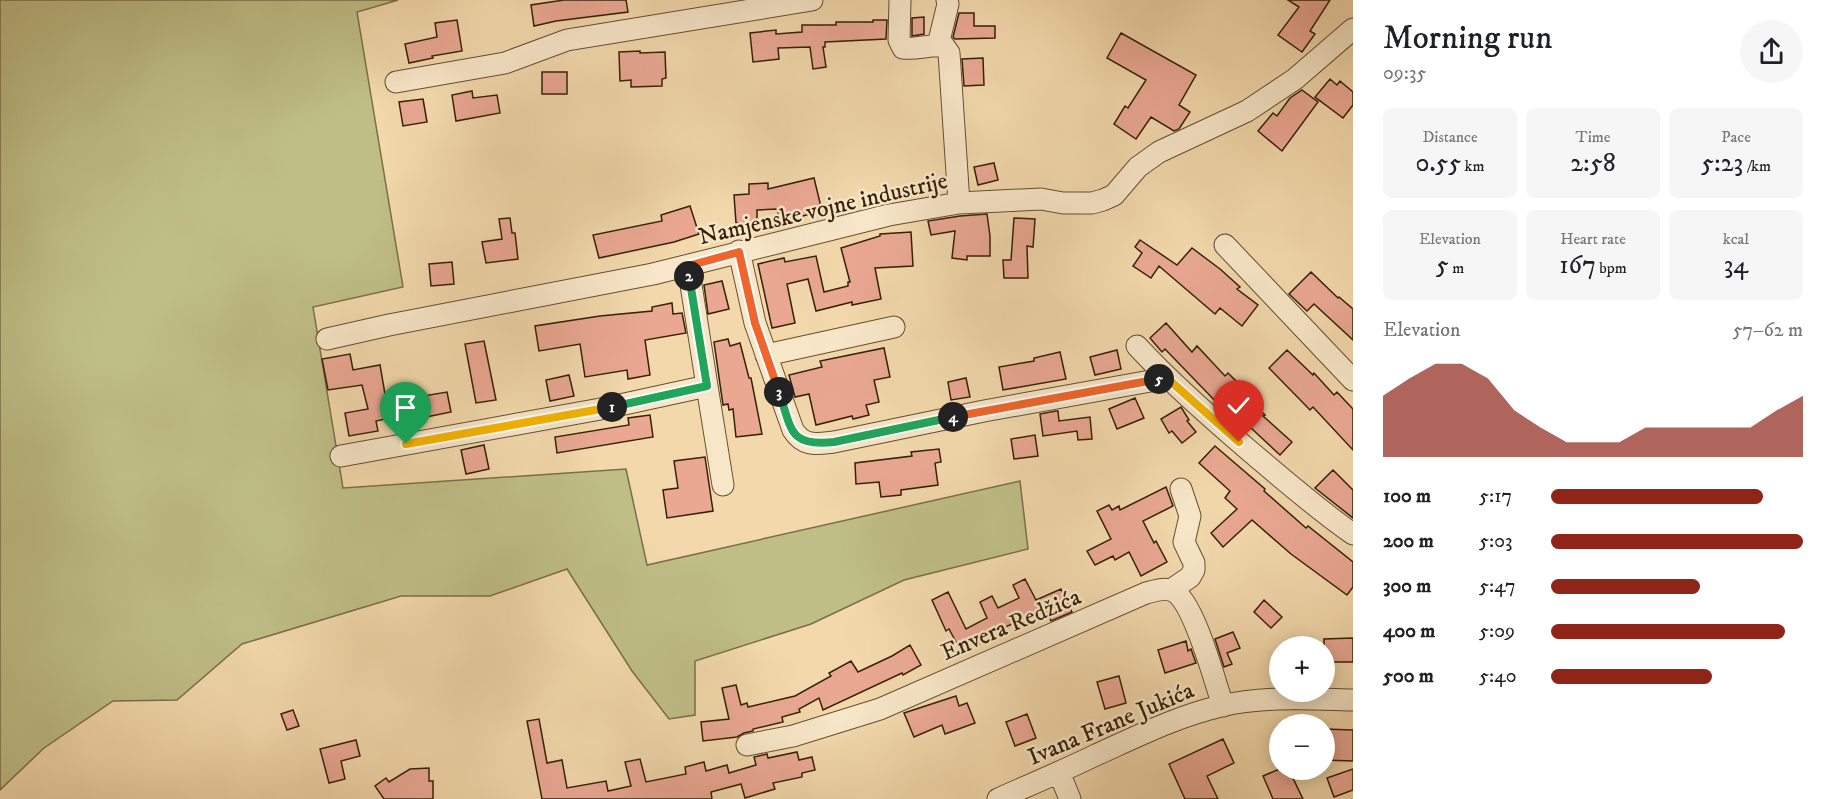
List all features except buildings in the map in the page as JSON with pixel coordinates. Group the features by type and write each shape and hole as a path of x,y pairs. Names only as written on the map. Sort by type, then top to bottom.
{"street":[{"path":"396,82 505,63 567,40 812,0"},
{"path":"900,0 899,40 903,48 938,45 944,46 949,53 959,203"},
{"path":"938,45 947,0"},
{"name":"Namjenske vojne industrije","path":"327,339 688,266 889,215 959,203 1041,199 1064,203 1092,203 1103,200 1114,195 1138,167 1159,152 1247,111 1295,79 1353,29"},
{"path":"1225,245 1353,380"},
{"path":"739,252 755,323 793,430 799,439 815,444 1167,378"},
{"path":"688,266 723,484"},
{"path":"766,355 894,327"},
{"path":"1137,346 1167,378 1310,503 1353,534"},
{"path":"341,456 606,408 707,386"},
{"path":"1181,489 1190,516 1184,542 1194,563 1194,570 1190,577 1171,590 1179,595 1194,622 1223,706"},
{"name":"Envera Redžića","path":"747,745 793,736 880,709 1146,593 1160,589 1171,590"},
{"name":"Ivana Frane Jukića","path":"998,799 1155,728 1190,715 1223,706 1261,700 1300,698 1353,700"},
{"path":"1059,772 1070,799"}],"shaded area":[{"path":"0,0 398,0 357,12 403,287 313,307 343,488 626,469 647,565 1020,481 1028,549 904,580 811,624 695,661 695,715 669,719 632,671 567,569 490,596 401,596 242,644 177,700 113,701 44,748 0,790"}],"route":[{"path":"406,444 606,408 707,386 688,266 739,252 755,323 793,430 799,439 815,444 834,442 984,411 1167,378 1239,442"}]}
